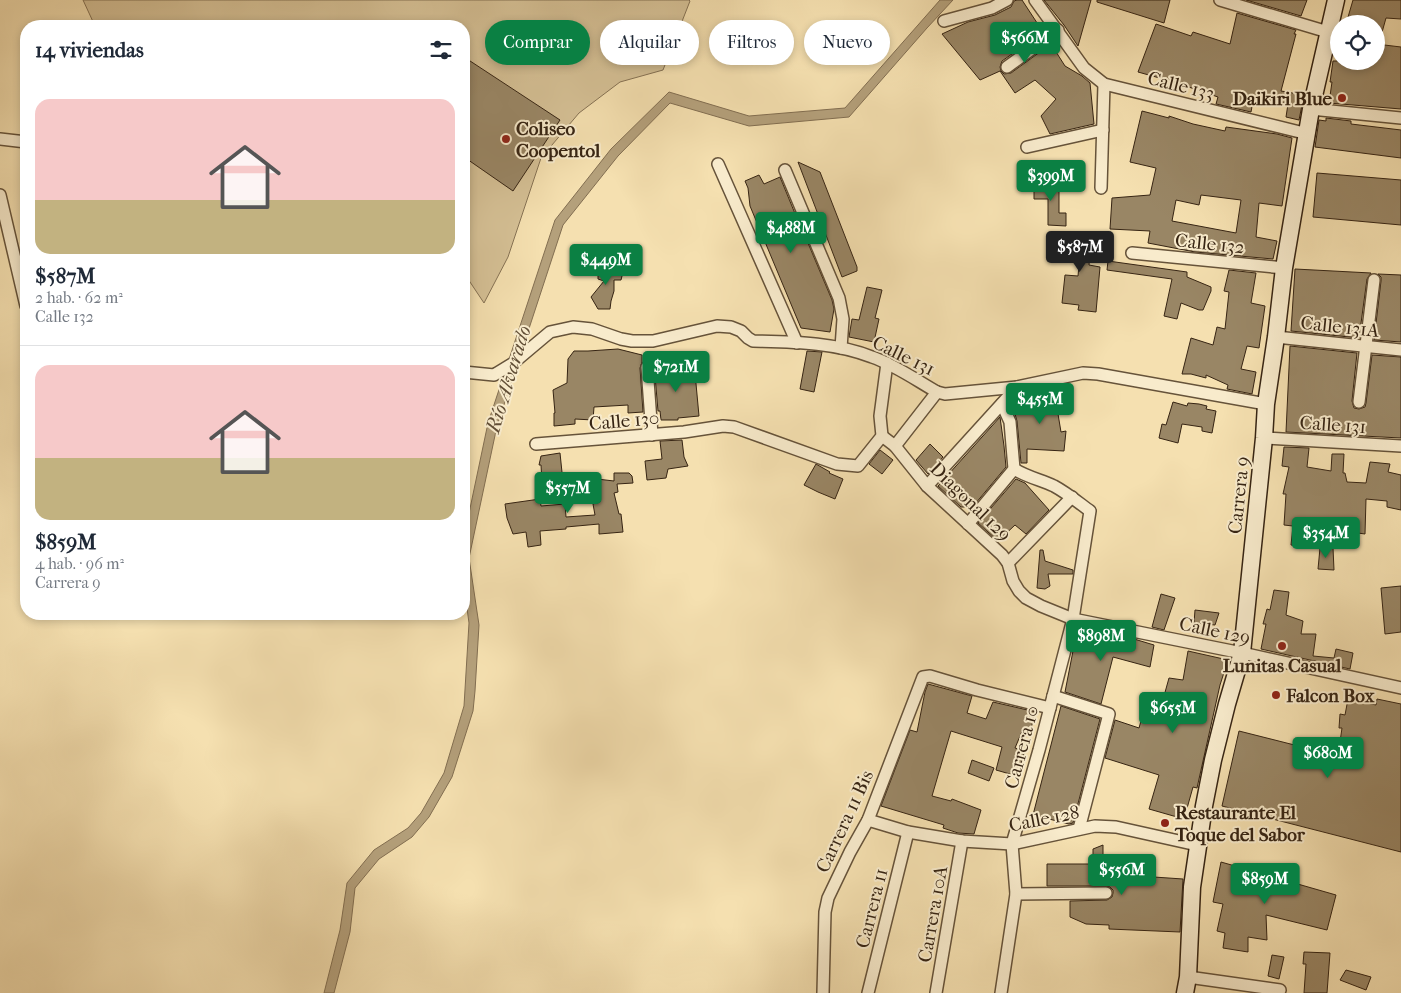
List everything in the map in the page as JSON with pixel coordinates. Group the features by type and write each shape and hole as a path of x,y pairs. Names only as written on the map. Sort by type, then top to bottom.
{"street":[{"path":"944,21 992,8 1007,0"},
{"path":"1035,0 1084,68 1104,84 1101,188"},
{"path":"1220,0 1328,32"},
{"name":"Carrera 9","path":"1187,985 1192,887 1198,845 1213,760 1242,653 1266,404 1284,268 1312,110 1336,0"},
{"path":"1007,67 1058,30"},
{"name":"Calle 133","path":"1104,84 1308,134"},
{"path":"1312,110 1401,118"},
{"path":"1027,147 1103,130"},
{"path":"0,139 20,141"},
{"path":"718,164 797,343"},
{"path":"785,170 839,298 843,319 841,348"},
{"path":"0,195 20,280"},
{"name":"Calle 132","path":"1132,253 1284,268"},
{"path":"1359,402 1374,280"},
{"name":"Calle 131","path":"470,373 494,375 512,364 550,332 573,327 592,329 632,341 653,341 718,326 730,327 753,341 841,348 870,356 887,363 937,392 945,394 1017,387 1083,373 1098,374 1266,404"},
{"name":"Calle 131A","path":"1276,337 1401,350"},
{"path":"882,436 880,416 887,363"},
{"path":"647,367 652,435"},
{"path":"928,486 1017,387"},
{"path":"895,446 937,392"},
{"path":"968,524 1014,469 1010,422 1002,404"},
{"name":"Calle 130","path":"536,444 684,432 723,426 747,432 837,464 858,466 882,436"},
{"name":"Diagonal 129","path":"882,436 895,446 928,486 1002,555 1008,563 1013,581 1026,598"},
{"name":"Calle 131","path":"1264,438 1401,446"},
{"path":"1008,563 1072,497 1055,487 1021,474 1014,469"},
{"name":"Carrera 10","path":"1001,993 1016,894 1012,844 1073,619 1090,511 1072,497"},
{"name":"Calle 129","path":"1026,598 1073,619 1242,653 1401,688"},
{"name":"Carrera 11 Bis","path":"823,993 825,912 828,898 868,820 920,680 923,677 930,676 1050,708"},
{"path":"1053,696 1109,714 1079,829"},
{"name":"Calle 128","path":"868,820 908,832 962,841 1012,844 1095,826 1116,826 1198,845"},
{"name":"Carrera 11","path":"868,993 908,832"},
{"name":"Carrera 10A","path":"936,993 962,841"},
{"path":"1016,894 1106,894"},
{"path":"1187,985 1280,990"}],"shaded area":[{"path":"83,0 689,0 683,20 600,20 600,65 665,65 663,70 620,82 579,113 541,158 508,257 484,303 470,282 470,20 92,20"}],"water":[{"name":"Río Alvarado","path":"940,0 953,0 849,117 749,126 670,103 618,156 563,225 497,426 470,553 470,508 488,423 555,220 611,149 669,92 749,116 845,108 883,65 890,65 890,57"},
{"path":"470,565 479,625 475,691 473,711 452,777 429,817 412,837 379,859 355,888 350,932 334,993 324,993 340,930 347,883 374,850 408,828 421,813 444,773 464,706 470,620"}],"building":[{"path":"1022,0 1043,32 1002,61 1001,71 1004,74 1011,73 1051,44 1065,66 1090,83 1094,124 1050,134 1041,116 1056,99 1035,80 1015,93 1000,71 980,80 942,34 968,22 995,15 1011,7 1014,1"},
{"path":"1044,0 1091,0 1078,46 1064,25"},
{"path":"1097,0 1170,0 1164,23 1097,2"},
{"path":"1246,0 1307,0 1301,16"},
{"path":"1353,0 1401,0 1401,19 1386,18 1385,22 1385,15 1349,15"},
{"path":"1237,13 1296,30 1281,91 1304,95 1299,120 1286,117 1288,104 1254,96 1251,112 1216,104 1218,97 1138,72 1156,24 1191,36 1193,32 1230,44"},
{"path":"1385,45 1401,47 1401,109 1329,103 1332,82 1330,82 1332,70 1385,70"},
{"name":"Coliseo Coopentol","path":"470,61 560,120 513,191 470,161"},
{"path":"1142,111 1225,131 1226,127 1292,138 1282,206 1259,203 1256,237 1277,241 1273,259 1195,252 1148,243 1150,231 1110,229 1112,198 1150,195 1156,168 1130,162","holes":["1201,195 1241,200 1236,233 1172,221 1176,200 1199,205"]},
{"path":"1326,118 1351,121 1351,124 1401,130 1401,158 1315,147 1319,120 1326,121"},
{"path":"798,162 820,172 857,271 842,277"},
{"path":"1317,173 1401,180 1401,225 1313,217"},
{"path":"759,175 764,184 780,177 796,216 791,221 805,236 832,300 834,309 830,332 801,328 750,206 748,188 745,181"},
{"path":"1034,183 1059,183 1059,213 1066,213 1066,226 1048,225 1048,199 1034,199"},
{"path":"1059,233 1091,236 1089,265 1100,267 1096,312 1078,310 1079,305 1062,303 1065,275 1078,276 1080,255 1057,253"},
{"path":"1108,261 1187,272 1187,277 1211,287 1211,291 1203,310 1181,303 1177,319 1164,316 1172,279 1107,270"},
{"path":"598,266 617,267 623,272 621,280 614,280 614,291 610,309 598,309 591,297 604,281 598,279"},
{"path":"1295,269 1371,273 1367,279 1359,338 1291,331"},
{"path":"1229,270 1256,273 1251,303 1265,306 1259,348 1247,346 1241,369 1256,372 1252,394 1227,389 1228,385 1206,375 1206,378 1182,374 1191,338 1213,345 1217,327 1225,329 1229,292 1224,291"},
{"path":"1378,274 1401,275 1401,342 1374,340 1381,281 1381,277"},
{"path":"867,287 882,290 875,318 879,319 874,342 849,337 852,319 859,320"},
{"path":"1290,346 1357,353 1352,401 1354,408 1359,409 1365,407 1366,403 1372,355 1401,357 1401,438 1286,432"},
{"path":"618,349 642,355 640,368 643,412 628,413 628,405 594,407 593,420 575,419 575,424 554,426 553,390 567,383 568,359 574,351"},
{"path":"807,351 822,352 814,392 800,389"},
{"path":"674,363 671,375 695,373 699,416 678,418 678,420 661,420 660,411 658,411 654,364"},
{"path":"1061,389 1058,414 1061,432 1066,431 1064,451 1027,449 1027,463 1021,463 1015,401 1036,408 1037,394"},
{"path":"1173,402 1187,406 1188,403 1199,404 1207,406 1206,409 1216,411 1212,433 1202,431 1202,427 1182,424 1178,443 1159,438 1162,424 1166,425"},
{"path":"1000,417 1006,467 970,510 967,507 961,507 938,486"},
{"path":"682,440 684,457 688,466 668,469 666,478 647,480 645,461 662,459 660,441"},
{"path":"930,444 943,457 928,474 916,460"},
{"path":"1284,447 1309,448 1307,467 1331,471 1332,454 1344,454 1343,473 1345,473 1347,482 1366,483 1370,462 1390,464 1388,472 1401,475 1401,510 1387,507 1387,501 1366,499 1365,534 1314,527 1313,548 1291,545 1293,526 1284,525 1286,494 1283,494 1289,467 1282,466"},
{"path":"880,450 893,460 882,474 869,464"},
{"path":"560,453 563,482 542,483 541,465 539,465 541,456"},
{"path":"816,464 829,473 843,479 835,499 804,485"},
{"path":"614,473 629,473 632,476 633,483 617,484 618,492 614,493 619,514 621,514 623,532 599,534 599,524 540,531 541,545 528,547 526,532 513,534 507,518 505,504 540,499 541,506 565,504 566,517 595,515 593,504 600,502 597,479 614,481"},
{"path":"1016,479 1025,483 1049,510 1026,534 1015,525 998,541 978,523"},
{"path":"1320,548 1333,548 1334,570 1318,569"},
{"path":"1040,550 1043,550 1045,561 1073,570 1073,574 1048,574 1050,586 1045,589 1037,588"},
{"path":"1401,586 1401,632 1385,634 1381,588"},
{"path":"1274,590 1289,592 1286,615 1303,621 1301,634 1316,634 1313,656 1334,658 1336,649 1353,653 1350,669 1261,649 1266,624 1263,624 1267,609 1270,610"},
{"path":"1161,594 1175,598 1164,630 1152,627"},
{"path":"1195,610 1219,613 1215,625 1194,623"},
{"path":"1078,630 1134,641 1134,639 1154,645 1150,667 1113,657 1101,704 1065,692"},
{"path":"1188,651 1228,660 1220,685 1197,788 1193,787 1184,819 1149,809 1159,775 1105,758 1115,720 1139,728 1149,693 1164,696 1169,678 1183,680"},
{"path":"928,684 972,696 967,713 986,719 993,702 1036,712 1030,731 1023,729 1015,748 1025,751 1017,776 996,770 1002,747 951,731 932,796 951,801 952,799 981,810 974,834 958,833 943,828 944,825 881,806 910,730 917,732"},
{"path":"1348,699 1376,705 1377,699 1401,704 1401,852 1222,806 1239,731 1338,756 1342,728 1339,728 1340,714 1345,715"},
{"path":"1061,706 1100,719 1073,823 1069,824 1033,815"},
{"path":"972,760 994,768 989,781 968,773"},
{"path":"1103,845 1103,865 1141,865 1139,876 1183,879 1180,932 1109,929 1109,925 1086,924 1070,917 1070,901 1107,900 1112,897 1113,890 1106,886 1047,886 1047,864 1093,864 1093,849"},
{"path":"1221,862 1336,895 1327,930 1266,915 1267,940 1248,937 1248,952 1223,948 1225,933 1217,931 1223,904 1213,902"},
{"path":"1304,952 1330,953 1327,993 1304,993 1306,964 1303,964"},
{"path":"1272,955 1284,957 1279,979 1268,976"},
{"path":"1346,970 1371,977 1366,990 1340,980"}],"place":[{"name":"Daikiri Blue","path":"1342,98"},
{"name":"Coliseo Coopentol","path":"506,139"},
{"name":"Lunitas Casual","path":"1282,646"},
{"name":"Falcon Box","path":"1276,695"},
{"name":"Restaurante El Toque del Sabor","path":"1165,823"}]}
